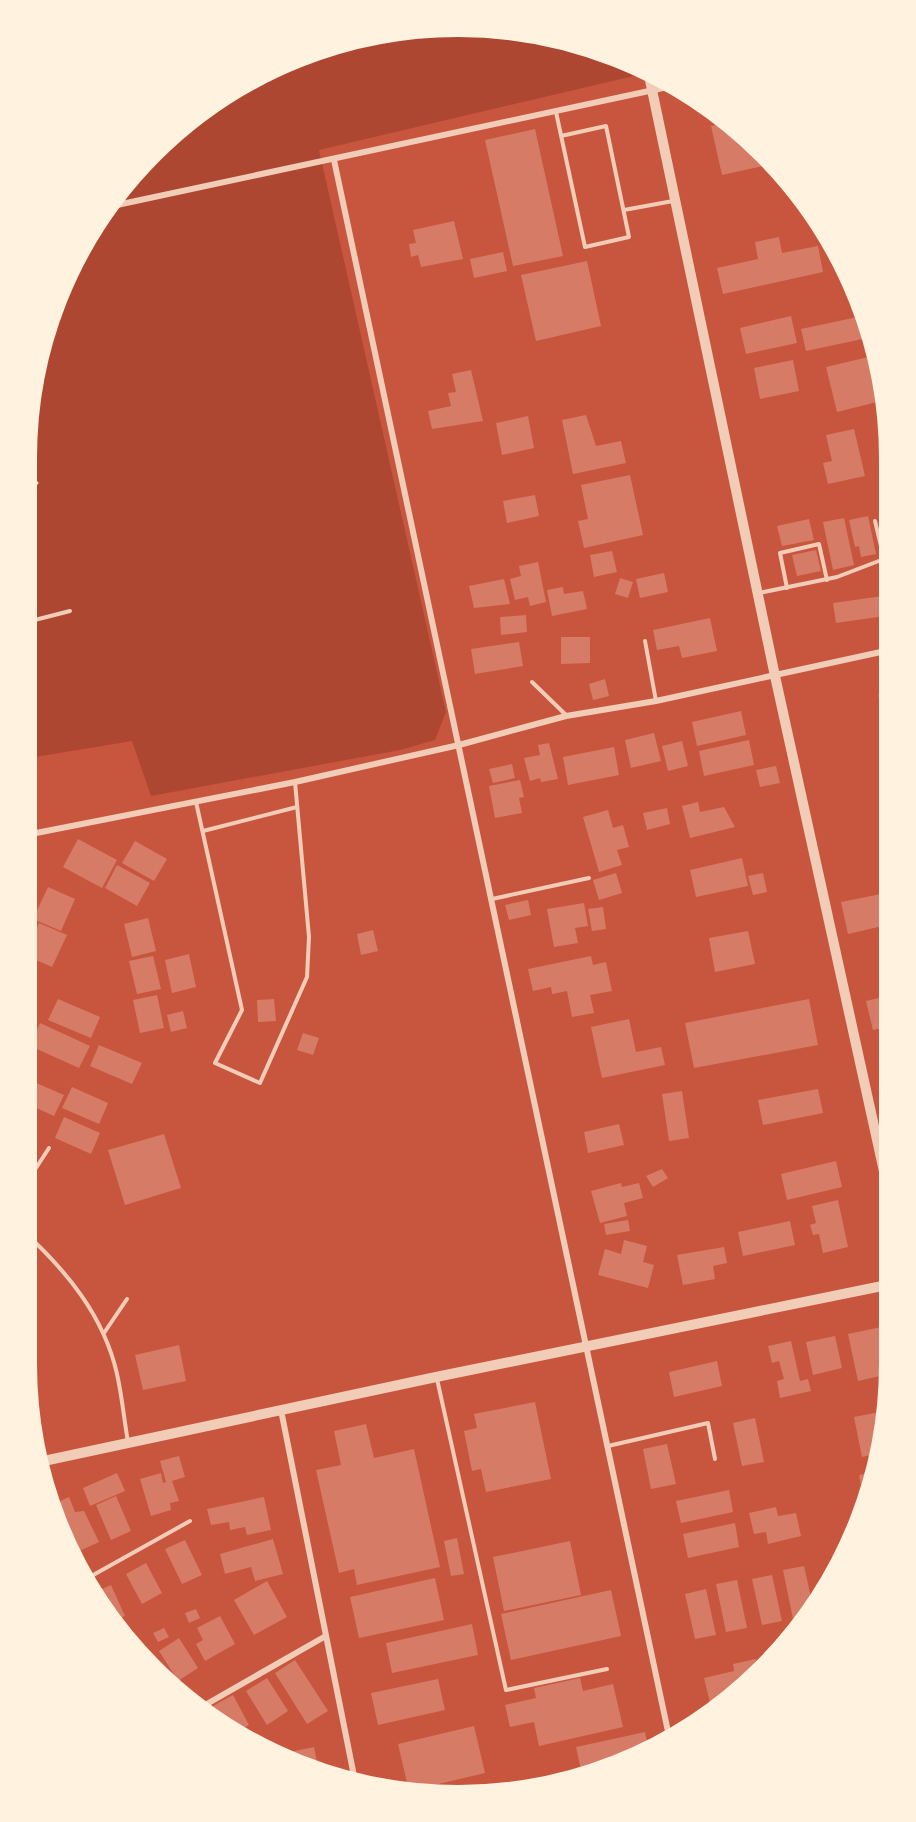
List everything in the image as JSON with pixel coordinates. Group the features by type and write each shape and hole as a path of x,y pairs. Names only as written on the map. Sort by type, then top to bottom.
{"street":[{"path":"650,79 775,676 883,1167"},
{"path":"117,205 666,88"},
{"path":"334,160 668,1733"},
{"path":"33,833 295,782 459,745 566,716 656,701 883,652"},
{"path":"44,1461 436,1377 883,1286"},
{"path":"280,1410 324,1636 355,1777"},
{"path":"205,1705 324,1636"}],"lane":[{"path":"556,112 561,136 585,247 629,237 606,126 561,136"},
{"path":"624,210 675,200"},
{"path":"875,521 883,555"},
{"path":"787,588 780,553 819,544 827,580"},
{"path":"758,594 827,580 883,559"},
{"path":"33,620 70,611"},
{"path":"645,641 656,701"},
{"path":"532,682 566,716"},
{"path":"196,802 243,1010 215,1062 260,1083 307,977 309,937 295,782"},
{"path":"203,831 297,807"},
{"path":"492,899 589,879"},
{"path":"33,1173 49,1148"},
{"path":"33,1241 75,1285 104,1333 117,1373 128,1443"},
{"path":"104,1333 127,1299"},
{"path":"436,1377 506,1690 607,1669"},
{"path":"607,1446 708,1423 715,1459"},
{"path":"90,1577 190,1521"}],"path":[{"path":"33,480 37,483"}],"shaded area":[{"path":"430,34 486,34 568,47 638,73 638,75 319,150 446,712 435,740 400,750 151,796 132,741 33,757 33,458 41,375 47,348 65,295 90,245 121,199 157,157 199,121 222,105 295,65 348,47"}],"building":[{"path":"721,124 766,165 722,175 711,126"},
{"path":"535,129 563,256 513,266 485,140"},
{"path":"454,221 463,259 421,267 418,255 411,257 409,244 416,243 413,230"},
{"path":"779,237 782,253 818,246 823,272 723,294 717,268 758,259 755,242"},
{"path":"503,252 507,271 474,278 470,259"},
{"path":"587,261 601,326 536,341 521,275"},
{"path":"791,316 797,343 746,354 740,328"},
{"path":"859,317 866,338 806,351 801,329"},
{"path":"871,356 879,402 837,412 826,367"},
{"path":"793,360 799,391 760,399 754,368"},
{"path":"471,370 483,421 432,429 428,411 451,406 448,393 456,392 452,374"},
{"path":"586,415 596,446 621,441 626,463 573,474 562,420"},
{"path":"528,416 534,448 502,455 496,423"},
{"path":"854,429 865,476 828,484 823,463 832,461 826,435"},
{"path":"630,475 643,535 584,548 578,521 588,519 581,485"},
{"path":"535,495 539,516 507,523 503,501"},
{"path":"868,516 876,554 861,557 859,546 855,547 849,520"},
{"path":"844,518 854,565 833,570 823,522"},
{"path":"809,519 814,540 782,546 777,526"},
{"path":"816,550 821,571 797,576 792,555"},
{"path":"612,551 617,572 594,577 590,555"},
{"path":"538,562 546,602 530,606 528,597 515,600 510,579 521,576 519,566"},
{"path":"664,573 668,592 640,598 636,579"},
{"path":"620,578 633,582 628,598 615,594"},
{"path":"504,579 510,604 474,608 469,586"},
{"path":"563,587 564,594 583,591 587,609 552,616 547,590"},
{"path":"883,596 883,616 836,623 833,603"},
{"path":"526,615 527,632 501,635 500,617"},
{"path":"710,618 717,651 682,658 679,646 657,650 653,630"},
{"path":"561,637 590,637 590,663 561,664"},
{"path":"519,642 523,666 475,674 471,649"},
{"path":"605,679 609,696 593,700 589,684"},
{"path":"883,693 883,718 878,694"},
{"path":"741,711 746,735 697,746 692,722"},
{"path":"654,733 661,761 631,768 625,740"},
{"path":"749,740 754,765 704,776 699,751"},
{"path":"682,741 688,766 668,771 662,746"},
{"path":"549,743 558,779 541,782 540,778 530,781 524,758 540,755 538,745"},
{"path":"614,747 619,775 568,785 563,757"},
{"path":"512,764 515,778 493,783 489,769"},
{"path":"776,766 780,783 760,787 756,770"},
{"path":"520,780 524,797 519,798 522,813 495,818 489,786"},
{"path":"698,802 700,812 724,807 735,827 690,838 682,806"},
{"path":"667,808 670,824 647,830 643,813"},
{"path":"608,810 613,828 623,825 629,847 617,850 622,865 599,872 583,817"},
{"path":"78,839 117,860 102,888 63,867"},
{"path":"135,841 167,859 154,881 122,863"},
{"path":"742,858 748,886 696,897 690,870"},
{"path":"117,865 150,883 137,906 105,888"},
{"path":"616,873 622,893 599,900 593,880"},
{"path":"763,873 767,892 753,895 748,876"},
{"path":"48,887 75,899 61,931 33,919"},
{"path":"883,894 883,926 848,934 841,902"},
{"path":"528,900 531,915 509,920 505,905"},
{"path":"584,903 588,926 575,928 578,943 554,947 547,909"},
{"path":"603,907 606,929 592,931 588,909"},
{"path":"148,918 156,951 132,957 124,924"},
{"path":"39,923 67,935 52,967 33,959 33,937"},
{"path":"373,930 378,951 361,955 357,934"},
{"path":"748,931 755,964 715,972 709,938"},
{"path":"189,954 196,987 172,993 165,960"},
{"path":"153,956 161,989 137,994 129,961"},
{"path":"591,956 593,965 606,962 612,991 590,995 594,1013 572,1017 567,991 552,994 551,987 533,991 528,969"},
{"path":"157,995 164,1028 140,1033 133,1000"},
{"path":"883,997 883,1028 873,1030 866,1001"},
{"path":"58,999 100,1017 91,1038 48,1020"},
{"path":"274,999 276,1021 258,1022 257,1000"},
{"path":"809,999 818,1045 694,1068 685,1023"},
{"path":"183,1011 187,1028 171,1032 167,1015"},
{"path":"629,1019 636,1052 661,1047 665,1065 602,1078 591,1027"},
{"path":"40,1023 90,1046 79,1068 33,1047 33,1039"},
{"path":"303,1033 319,1038 313,1055 297,1050"},
{"path":"99,1045 142,1063 132,1084 90,1066"},
{"path":"33,1082 64,1095 54,1116 33,1107"},
{"path":"72,1087 108,1103 99,1124 62,1108"},
{"path":"818,1089 823,1113 763,1125 758,1100"},
{"path":"682,1091 689,1138 669,1141 662,1094"},
{"path":"64,1117 100,1133 91,1154 55,1138"},
{"path":"619,1124 624,1145 588,1153 584,1132"},
{"path":"164,1134 181,1188 125,1205 108,1150"},
{"path":"836,1161 842,1187 787,1200 781,1174"},
{"path":"662,1169 668,1178 653,1187 646,1176"},
{"path":"621,1183 622,1187 639,1183 643,1198 624,1203 627,1216 600,1223 591,1191"},
{"path":"838,1200 848,1247 823,1253 819,1234 813,1235 810,1225 816,1223 812,1206"},
{"path":"628,1220 630,1231 606,1235 604,1224"},
{"path":"790,1221 795,1245 743,1256 738,1232"},
{"path":"624,1240 647,1246 643,1262 654,1265 648,1288 598,1275 605,1249 621,1254"},
{"path":"724,1247 727,1263 713,1266 715,1279 683,1285 677,1255"},
{"path":"883,1327 883,1375 858,1381 848,1334"},
{"path":"835,1336 842,1368 813,1375 806,1342"},
{"path":"791,1341 800,1381 808,1379 811,1391 780,1398 777,1381 784,1379 779,1361 772,1363 768,1346"},
{"path":"179,1345 186,1381 143,1390 135,1355"},
{"path":"717,1361 722,1386 674,1397 669,1372"},
{"path":"535,1402 551,1479 486,1492 481,1469 472,1471 464,1431 477,1428 474,1414"},
{"path":"880,1412 873,1454 862,1457 854,1417"},
{"path":"755,1418 764,1462 742,1466 733,1423"},
{"path":"366,1424 374,1458 414,1449 440,1567 357,1585 354,1569 339,1573 316,1470 341,1465 334,1431"},
{"path":"667,1444 676,1484 651,1489 643,1449"},
{"path":"179,1456 185,1477 172,1481 179,1501 170,1503 171,1510 151,1516 140,1479 161,1473 163,1483 166,1482 160,1461"},
{"path":"117,1473 125,1491 90,1506 83,1488"},
{"path":"869,1473 863,1493 859,1475"},
{"path":"729,1490 733,1512 681,1523 676,1501"},
{"path":"116,1496 131,1531 111,1540 96,1505"},
{"path":"69,1497 75,1512 84,1511 99,1542 77,1552 57,1503"},
{"path":"264,1497 271,1530 247,1535 245,1527 230,1530 229,1522 211,1525 207,1509"},
{"path":"776,1507 778,1516 796,1513 801,1536 768,1544 766,1532 754,1534 749,1513"},
{"path":"735,1523 739,1547 688,1558 683,1534"},
{"path":"457,1538 464,1574 451,1576 444,1541"},
{"path":"273,1539 283,1574 255,1581 251,1567 225,1574 220,1554"},
{"path":"185,1540 202,1575 182,1584 165,1549"},
{"path":"570,1541 581,1595 504,1611 493,1557"},
{"path":"146,1563 162,1593 142,1604 126,1574"},
{"path":"804,1566 811,1599 799,1618 793,1619 783,1570"},
{"path":"772,1575 782,1621 762,1625 752,1579"},
{"path":"435,1578 444,1620 359,1638 350,1597"},
{"path":"737,1580 747,1628 726,1632 716,1584"},
{"path":"267,1581 287,1617 254,1635 234,1600"},
{"path":"111,1585 125,1616 118,1619 99,1590"},
{"path":"706,1589 716,1635 695,1639 685,1594"},
{"path":"611,1590 621,1636 511,1660 501,1614"},
{"path":"196,1609 200,1618 189,1623 185,1613"},
{"path":"220,1616 235,1644 205,1661 196,1644 203,1640 197,1628"},
{"path":"472,1624 478,1655 392,1673 386,1643"},
{"path":"164,1628 169,1637 158,1642 153,1633"},
{"path":"179,1638 198,1668 178,1681 159,1651"},
{"path":"756,1659 758,1666 711,1705 704,1678 734,1671 733,1664"},
{"path":"295,1660 328,1711 307,1724 275,1673"},
{"path":"267,1678 288,1711 267,1725 246,1691"},
{"path":"580,1678 583,1691 613,1684 623,1727 539,1746 534,1722 510,1727 505,1705 536,1698 534,1688"},
{"path":"438,1679 445,1710 378,1725 371,1693"},
{"path":"233,1695 249,1725 241,1729 217,1713 213,1706"},
{"path":"474,1726 485,1773 424,1787 408,1786 398,1744"},
{"path":"645,1732 648,1744 621,1757 581,1771 576,1747"},
{"path":"314,1747 318,1765 295,1757 286,1753"},
{"path":"549,1778 541,1781 526,1782"}]}
